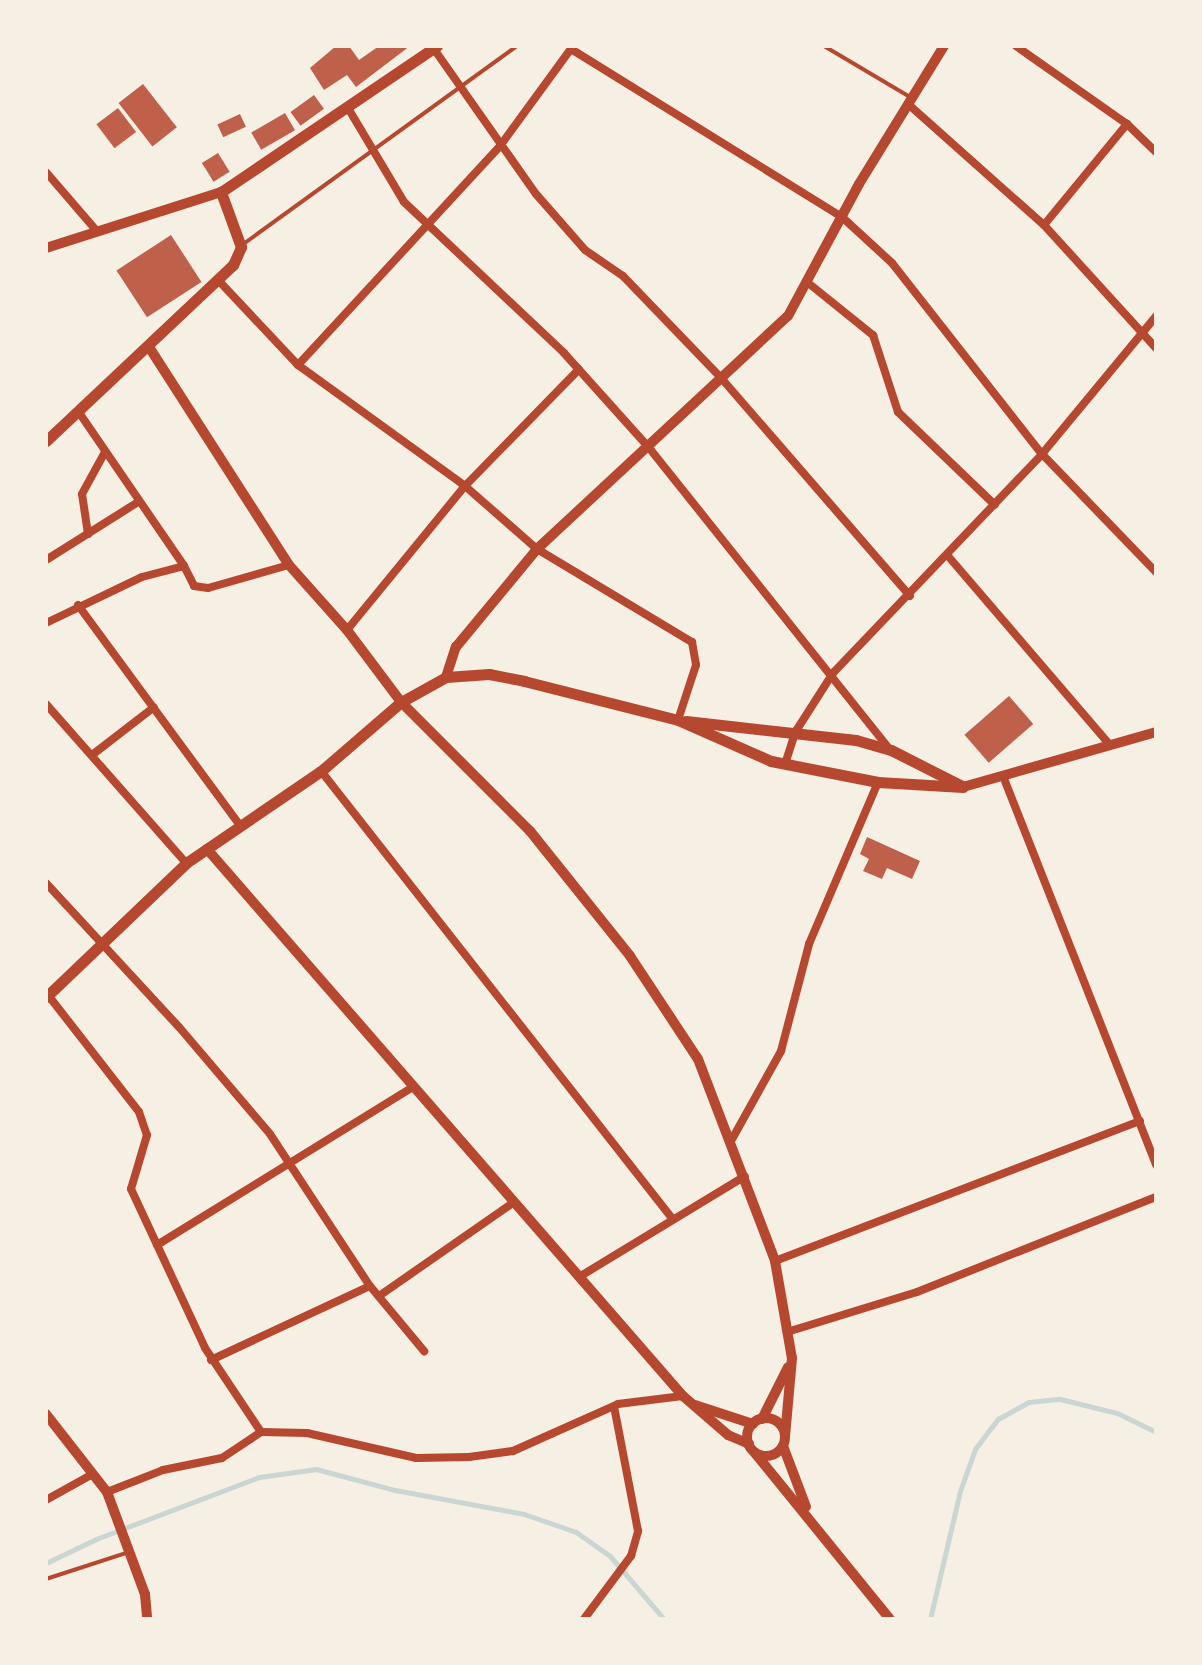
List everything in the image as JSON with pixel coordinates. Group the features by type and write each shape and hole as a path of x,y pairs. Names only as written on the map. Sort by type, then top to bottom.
{"main road":[{"path":"46,441 219,281 241,247 221,192 435,47"},
{"path":"47,996 186,863 321,771 401,702 446,677 489,674 678,720 796,731 891,750 963,787"},
{"path":"678,720 785,764 878,782 963,787"}],"street":[{"path":"446,677 456,647 537,549 650,449 788,316 842,217 944,46"},
{"path":"1016,46 1127,124 1156,152"},
{"path":"435,47 500,146 585,250 623,276 722,379 910,596"},
{"path":"298,365 500,146 572,48 842,217 892,263 1042,454 1156,572"},
{"path":"910,101 1044,225 1156,348"},
{"path":"348,108 404,202 579,369 650,449 833,673 891,750"},
{"path":"1044,225 1127,124"},
{"path":"46,172 95,229"},
{"path":"46,248 95,229 221,192"},
{"path":"219,281 298,365 465,486 537,549 692,642 696,665 678,720"},
{"path":"807,282 873,335 898,412 995,505"},
{"path":"785,764 796,731 833,673 910,596 1042,454 1156,316"},
{"path":"149,347 289,565 347,630 401,702 530,831 630,956 698,1059 775,1261 792,1358 784,1441 765,1456 728,1435 683,1396 207,849"},
{"path":"347,630 465,486 579,369"},
{"path":"78,411 184,566 194,586 208,588 289,565"},
{"path":"88,534 82,494 105,452"},
{"path":"46,560 138,502"},
{"path":"948,556 1110,745"},
{"path":"46,623 78,605 142,577 184,566"},
{"path":"78,605 239,824"},
{"path":"46,704 186,863"},
{"path":"92,755 154,707"},
{"path":"963,787 1156,732"},
{"path":"321,771 671,1217"},
{"path":"1003,776 1156,1165"},
{"path":"731,1141 781,1051 809,944 878,782"},
{"path":"46,883 199,1050 289,1163 370,1286 424,1351"},
{"path":"47,996 139,1112 147,1135 131,1189 211,1360 261,1432"},
{"path":"157,1245 413,1087"},
{"path":"775,1261 1140,1121"},
{"path":"579,1277 671,1217 745,1176"},
{"path":"787,1332 917,1292 1156,1197"},
{"path":"379,1296 514,1202"},
{"path":"211,1360 370,1286"},
{"path":"752,1448 757,1421 792,1358"},
{"path":"107,1492 163,1470 222,1458 261,1432 307,1433 416,1458 469,1457 513,1451 614,1406 683,1396"},
{"path":"693,1404 781,1426 811,1516"},
{"path":"584,1619 631,1556 638,1531 614,1406"},
{"path":"46,1414 107,1492 118,1514 130,1548 147,1619"},
{"path":"752,1448 811,1516 890,1619"},
{"path":"46,1500 93,1474"}],"lane":[{"path":"241,247 517,46"},
{"path":"824,46 910,101"},
{"path":"46,1579 130,1548"}],"building":[{"path":"336,46 349,46 359,60 379,46 410,46 356,87 347,75 324,90 310,68"},
{"path":"143,84 177,127 152,146 119,103"},
{"path":"314,95 324,109 301,126 291,112"},
{"path":"118,108 136,132 114,148 96,124"},
{"path":"285,113 295,130 261,150 251,132"},
{"path":"240,114 246,127 223,137 217,125"},
{"path":"218,153 230,172 214,182 202,163"},
{"path":"171,235 201,282 147,317 116,270"},
{"path":"1009,696 1033,724 989,763 964,735"},
{"path":"867,837 920,861 912,879 887,868 882,879 863,871 869,859 860,854"}],"waterway":[{"path":"930,1619 960,1491 975,1449 998,1419 1029,1402 1060,1399 1117,1413 1156,1432"},
{"path":"46,1563 96,1539 259,1477 316,1469 395,1490 524,1514 576,1532 610,1556 664,1619"}]}
